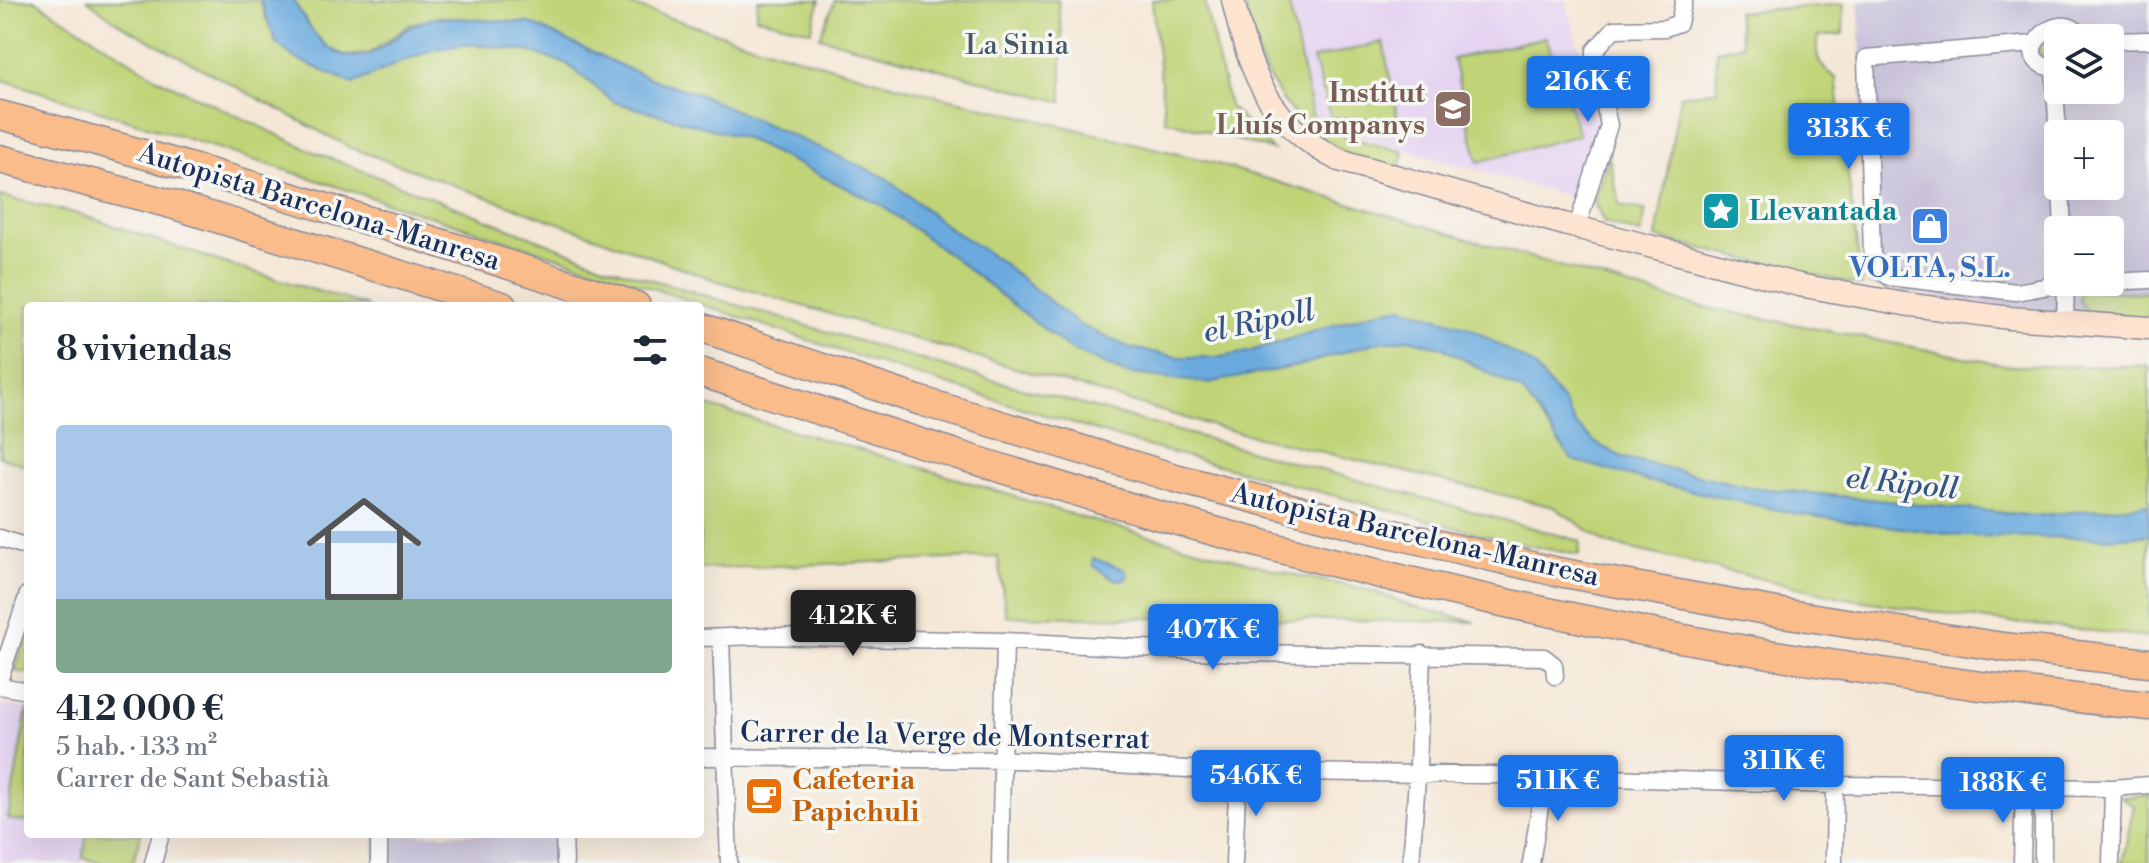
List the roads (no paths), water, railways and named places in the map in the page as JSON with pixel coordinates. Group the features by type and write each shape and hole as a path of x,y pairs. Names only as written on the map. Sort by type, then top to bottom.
{"highway":[{"path":"0,99 35,108 155,156"},
{"name":"Autopista Barcelona-Manresa","path":"0,115 155,156 367,219 624,302"},
{"name":"Autopista Barcelona-Manresa","path":"0,159 171,204 489,302"},
{"name":"Autopista Barcelona-Manresa","path":"704,328 921,401 1175,478 1391,534 1553,571 1766,611 1930,637 2149,663"},
{"name":"Autopista Barcelona-Manresa","path":"704,373 1048,483 1362,569 1641,631 1762,653 1957,683 2149,706"}],"street":[{"path":"1233,0 1255,77 1284,118 1319,150 1369,170 1799,285 1919,306 2065,323 2149,328"},
{"path":"1577,227 1609,125 1595,65 1595,50 1614,29 1665,28 1679,23 1684,0"},
{"path":"2044,62 2037,58 2033,44 2036,32 2058,14 2073,24"},
{"path":"2124,41 2149,40"},
{"path":"2033,44 1866,58 1872,255 1880,270 1889,277 2016,292 2044,286"},
{"path":"2124,281 2149,280"},
{"path":"2065,323 2066,296"},
{"path":"0,538 24,546"},
{"path":"0,678 24,606"},
{"path":"704,638 759,636 1005,641 1237,653 1544,657 1554,665 1555,676"},
{"path":"721,639 729,863"},
{"path":"1000,863 1005,641"},
{"path":"1411,863 1422,654"},
{"path":"0,686 24,690"},
{"name":"Carrer de la Verge de Montserrat","path":"704,757 1021,760 1238,771 1835,785 2043,788 2149,785"},
{"path":"1234,863 1238,771"},
{"path":"1531,863 1545,776"},
{"path":"1834,863 1835,785"},
{"path":"2022,863 2024,787"},
{"path":"2043,788 2043,863"},
{"path":"2111,863 2113,788"},
{"path":"153,863 160,838"},
{"path":"379,838 379,863"},
{"path":"564,838 565,863"}],"water":[{"path":"260,0 293,0 327,46 351,57 364,56 414,25 439,17 530,23 624,67 696,93 885,177 949,228 999,260 1078,324 1130,348 1179,357 1221,357 1248,352 1379,311 1403,307 1470,328 1533,365 1562,400 1575,424 1597,444 1624,458 1749,487 2035,516 2149,504 2149,535 2105,538 1962,536 1796,514 1647,481 1572,460 1522,391 1441,347 1408,339 1374,343 1298,366 1207,383 1124,373 1068,348 881,205 744,138 614,102 567,64 528,51 470,44 435,49 353,84 296,59 276,43"},
{"path":"1093,558 1126,570 1128,578 1119,580 1106,574 1093,566"}],"place":[{"name":"Institut Lluís Companys","path":"1453,109"},
{"name":"Llevantada","path":"1721,211"},
{"name":"VOLTA, S.L.","path":"1930,226"},
{"name":"Cafeteria Papichuli","path":"764,796"}],"park label":[{"name":"La Sinia","path":"1017,45"}],"water label":[{"name":"el Ripoll","path":"1259,322"},
{"name":"el Ripoll","path":"1902,484"}]}
